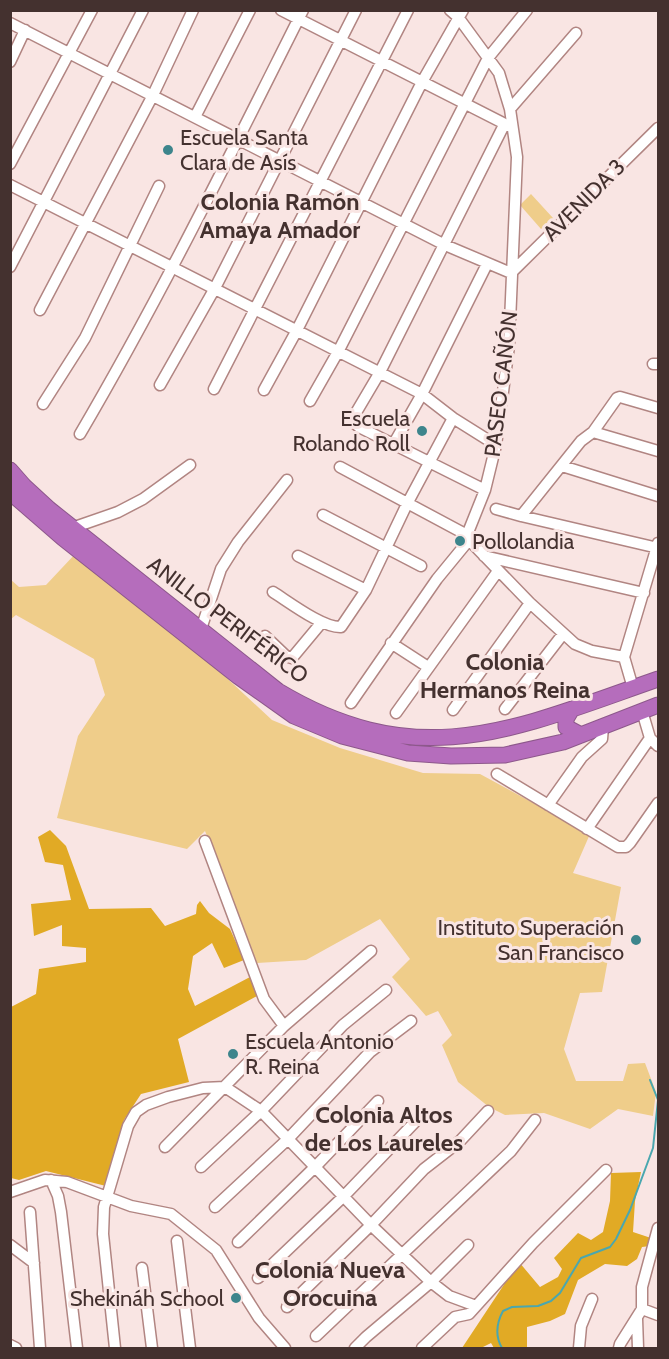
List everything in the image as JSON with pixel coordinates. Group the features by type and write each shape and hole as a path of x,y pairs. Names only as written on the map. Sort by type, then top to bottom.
{"highway":[{"name":"ANILLO PERIFÉRICO","path":"10,470 24,486 72,528 278,691 304,706 354,726 378,732 433,739 470,736 520,726 658,679"},
{"name":"ANILLO PERIFÉRICO","path":"10,490 63,538 238,677 294,716 362,743 408,753 451,756 521,752 549,747 658,705"},
{"path":"572,709 566,718 566,727 581,735"}],"street":[{"path":"10,164 92,10"},
{"path":"10,267 143,10"},
{"path":"40,310 153,94 193,10"},
{"path":"195,117 250,10"},
{"path":"281,10 301,15 341,41 508,127 380,372 354,416 353,422 485,490"},
{"path":"160,385 215,288 356,10"},
{"path":"214,389 383,63 408,10"},
{"path":"310,401 339,350 488,58 527,10"},
{"path":"264,390 297,330 457,13"},
{"name":"PASEO CAÑÓN","path":"351,703 391,643 468,538 485,490 496,445 509,346 517,157 508,127 510,109 499,74 457,13"},
{"path":"80,434 239,139 301,15"},
{"path":"10,23 446,245 511,273"},
{"path":"10,62 25,30"},
{"path":"510,109 576,33"},
{"name":"AVENIDA 3","path":"511,273 658,128"},
{"path":"10,185 422,394 453,418 496,445"},
{"path":"43,404 85,338 159,186"},
{"path":"393,444 422,394 487,264"},
{"path":"521,516 581,441 593,432 617,398 658,408"},
{"path":"273,592 322,622 341,627 366,590 407,504 453,418"},
{"path":"593,432 658,451"},
{"path":"72,528 118,512 190,465"},
{"path":"562,466 658,496"},
{"path":"340,467 468,538 530,603 575,644 592,651 624,657"},
{"path":"201,629 221,569 238,542 287,480"},
{"path":"496,509 658,546 624,657 633,688"},
{"path":"323,515 420,566"},
{"path":"298,556 366,590"},
{"path":"484,556 644,593"},
{"path":"396,713 498,571"},
{"path":"453,710 530,603"},
{"path":"265,636 286,657 292,658 322,622"},
{"path":"505,709 563,634"},
{"path":"391,643 428,667"},
{"path":"642,711 650,738 658,746"},
{"path":"548,806 582,757 602,739 603,727"},
{"path":"586,829 650,738"},
{"path":"497,774 618,847 626,846 658,803"},
{"path":"205,841 264,999 284,1026"},
{"path":"165,1147 284,1026 371,951"},
{"path":"201,1167 261,1111 343,1025 386,990"},
{"path":"214,1208 288,1139 370,1052 411,1021"},
{"path":"116,1348 104,1234 104,1207 128,1126 136,1112 146,1105 203,1088 225,1087 261,1111 371,1225 431,1281 449,1296 476,1306"},
{"path":"238,1242 316,1166 378,1101"},
{"path":"287,1307 371,1225 424,1169 460,1141 488,1112"},
{"path":"316,1336 511,1151 535,1120"},
{"path":"258,1278 344,1197 415,1122"},
{"path":"422,1348 455,1317 469,1314 533,1243 606,1170"},
{"path":"51,1180 58,1196 61,1212 77,1348"},
{"path":"10,1192 33,1183 51,1180 67,1182 131,1206 171,1214 208,1243 230,1270 259,1318 285,1348"},
{"path":"30,1212 40,1348"},
{"path":"638,1348 642,1287 658,1228"},
{"path":"177,1241 190,1348"},
{"path":"10,1245 34,1263"},
{"path":"355,1348 468,1245"},
{"path":"142,1268 152,1348"},
{"path":"579,1348 581,1326 592,1299"},
{"path":"640,1314 658,1315"},
{"path":"619,1348 640,1314"},
{"path":"10,1345 16,1348"}],"shaded area":[{"path":"531,194 553,218 541,229 520,205"},
{"path":"76,553 216,668 272,720 340,748 423,773 480,774 590,834 573,873 621,887 602,992 580,993 564,1049 576,1081 623,1081 628,1064 645,1063 656,1092 653,1116 618,1109 590,1129 544,1113 505,1115 489,1107 458,1082 442,1045 452,1035 438,1011 426,1016 392,977 410,959 380,919 306,960 257,963 205,831 187,849 57,818 78,736 105,695 94,659 16,615 11,619 10,579 19,587 46,585"},
{"path":"50,830 66,846 89,909 151,908 165,926 196,914 200,901 209,913 230,929 244,960 224,968 212,943 193,956 188,989 195,1006 250,977 257,996 178,1039 189,1082 141,1094 124,1120 106,1186 46,1171 19,1180 11,1178 11,1007 36,994 39,969 86,962 86,948 62,946 62,925 34,936 31,904 71,900 63,865 45,862 38,837"},
{"path":"641,1172 635,1201 633,1232 651,1238 650,1246 642,1247 637,1259 627,1266 605,1264 578,1280 565,1314 527,1327 527,1348 494,1348 491,1343 481,1348 462,1348 519,1262 540,1287 558,1277 562,1269 554,1258 578,1233 591,1240 603,1232 610,1201 611,1173"}],"waterway":[{"path":"502,1348 497,1330 503,1311 512,1307 538,1306 551,1301 560,1293 581,1258 610,1247 616,1239 630,1210 653,1148 658,1100 650,1080"}],"place":[{"name":"Escuela Santa Clara de Asís","path":"168,150"},
{"name":"Escuela Rolando Roll","path":"422,431"},
{"name":"Pollolandia","path":"460,541"},
{"name":"Instituto Superación San Francisco","path":"636,940"},
{"name":"Escuela Antonio R. Reina","path":"233,1054"},
{"name":"Shekináh School","path":"236,1298"}],"district":[{"name":"Colonia Ramón Amaya Amador","path":"280,215"},
{"name":"Colonia Hermanos Reina","path":"505,675"},
{"name":"Colonia Altos de Los Laureles","path":"384,1128"},
{"name":"Colonia Nueva Orocuina","path":"330,1283"}]}
